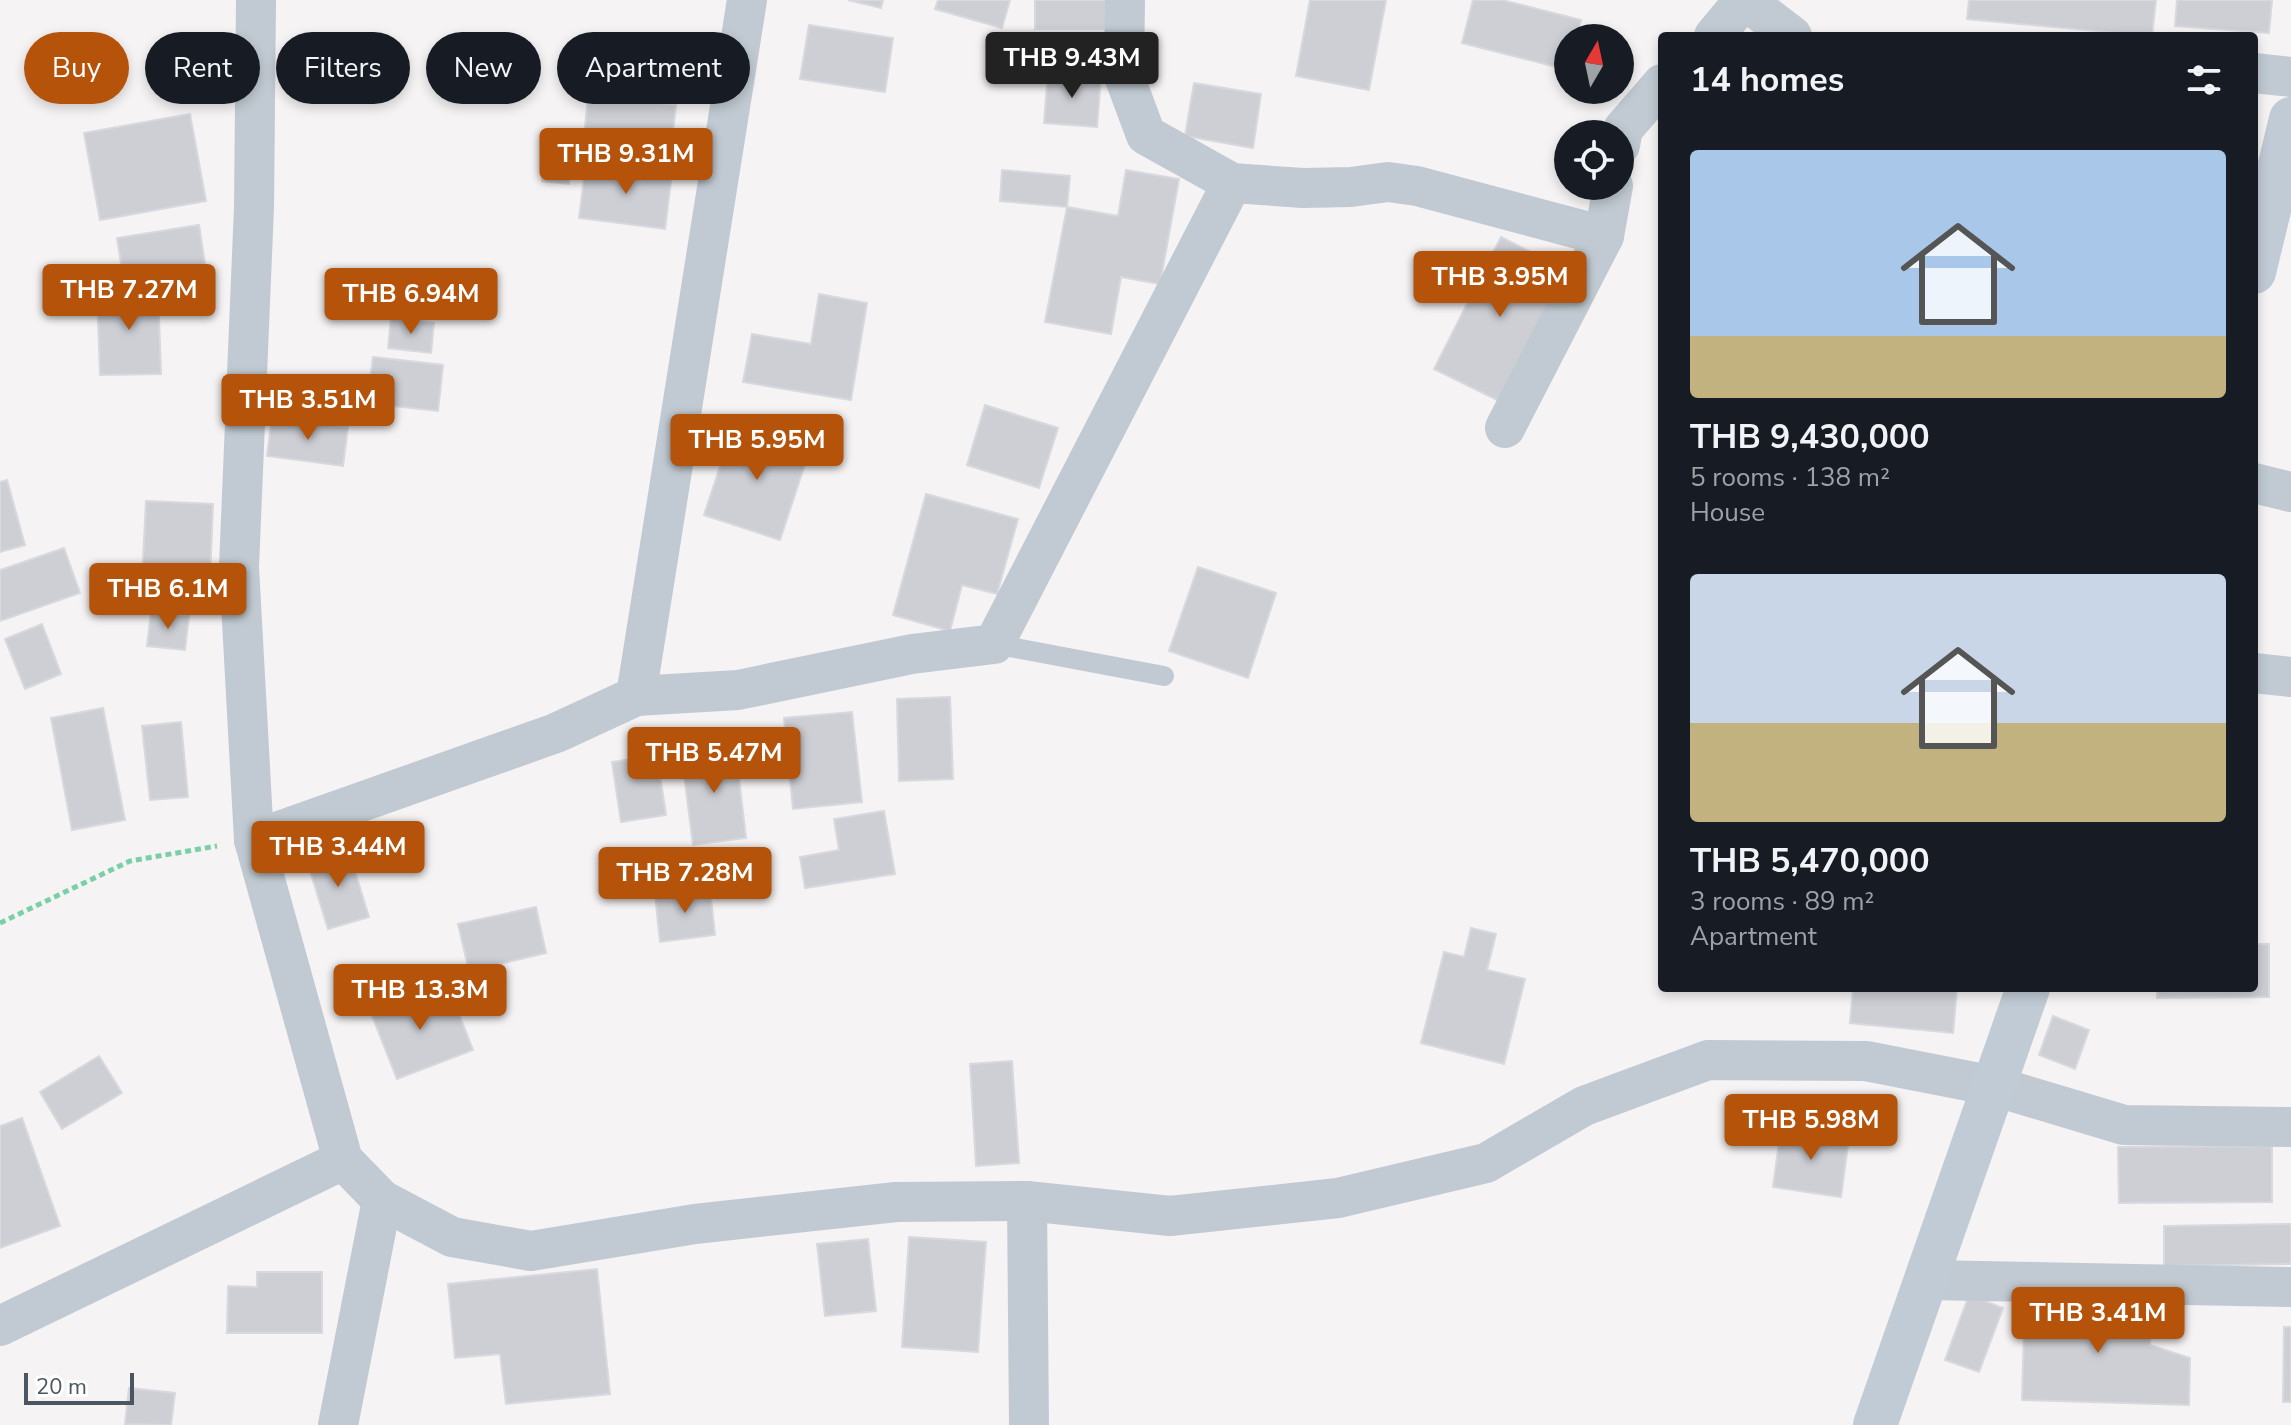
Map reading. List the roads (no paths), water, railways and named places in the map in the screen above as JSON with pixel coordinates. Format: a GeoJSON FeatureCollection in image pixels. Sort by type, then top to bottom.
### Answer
{"type":"FeatureCollection","features":[{"type":"Feature","properties":{"kind":"street"},"geometry":{"type":"LineString","coordinates":[[256,0],[254,207],[239,567],[254,840],[343,1160],[382,1200],[452,1237],[531,1251],[695,1224],[896,1202],[1027,1201],[1170,1216],[1338,1198],[1486,1163],[1584,1106],[1708,1060],[1866,1061],[1994,1086],[2124,1125],[2291,1127]]}},
{"type":"Feature","properties":{"kind":"street"},"geometry":{"type":"LineString","coordinates":[[636,696],[747,0]]}},
{"type":"Feature","properties":{"kind":"street"},"geometry":{"type":"LineString","coordinates":[[1125,0],[1124,76],[1146,135],[1232,183],[1303,188],[1388,182],[1417,186],[1604,236]]}},
{"type":"Feature","properties":{"kind":"street"},"geometry":{"type":"LineString","coordinates":[[1717,32],[1745,0],[1787,32]]}},
{"type":"Feature","properties":{"kind":"street"},"geometry":{"type":"LineString","coordinates":[[2258,73],[2291,77]]}},
{"type":"Feature","properties":{"kind":"street"},"geometry":{"type":"LineString","coordinates":[[1631,120],[1658,89]]}},
{"type":"Feature","properties":{"kind":"street"},"geometry":{"type":"LineString","coordinates":[[2258,255],[2291,119]]}},
{"type":"Feature","properties":{"kind":"street"},"geometry":{"type":"LineString","coordinates":[[254,840],[556,733],[636,696],[738,690],[912,654],[994,644],[1232,183]]}},
{"type":"Feature","properties":{"kind":"street"},"geometry":{"type":"LineString","coordinates":[[1505,428],[1604,236],[1610,200]]}},
{"type":"Feature","properties":{"kind":"street"},"geometry":{"type":"LineString","coordinates":[[2258,484],[2291,492]]}},
{"type":"Feature","properties":{"kind":"street"},"geometry":{"type":"LineString","coordinates":[[2258,673],[2291,677]]}},
{"type":"Feature","properties":{"kind":"street"},"geometry":{"type":"LineString","coordinates":[[1875,1425],[2027,992]]}},
{"type":"Feature","properties":{"kind":"street"},"geometry":{"type":"LineString","coordinates":[[0,1326],[343,1160]]}},
{"type":"Feature","properties":{"kind":"street"},"geometry":{"type":"LineString","coordinates":[[338,1425],[382,1200]]}},
{"type":"Feature","properties":{"kind":"street"},"geometry":{"type":"LineString","coordinates":[[1027,1201],[1029,1425]]}},
{"type":"Feature","properties":{"kind":"street"},"geometry":{"type":"LineString","coordinates":[[1927,1280],[2291,1287]]}},
{"type":"Feature","properties":{"kind":"lane"},"geometry":{"type":"LineString","coordinates":[[994,644],[1164,676]]}}]}
